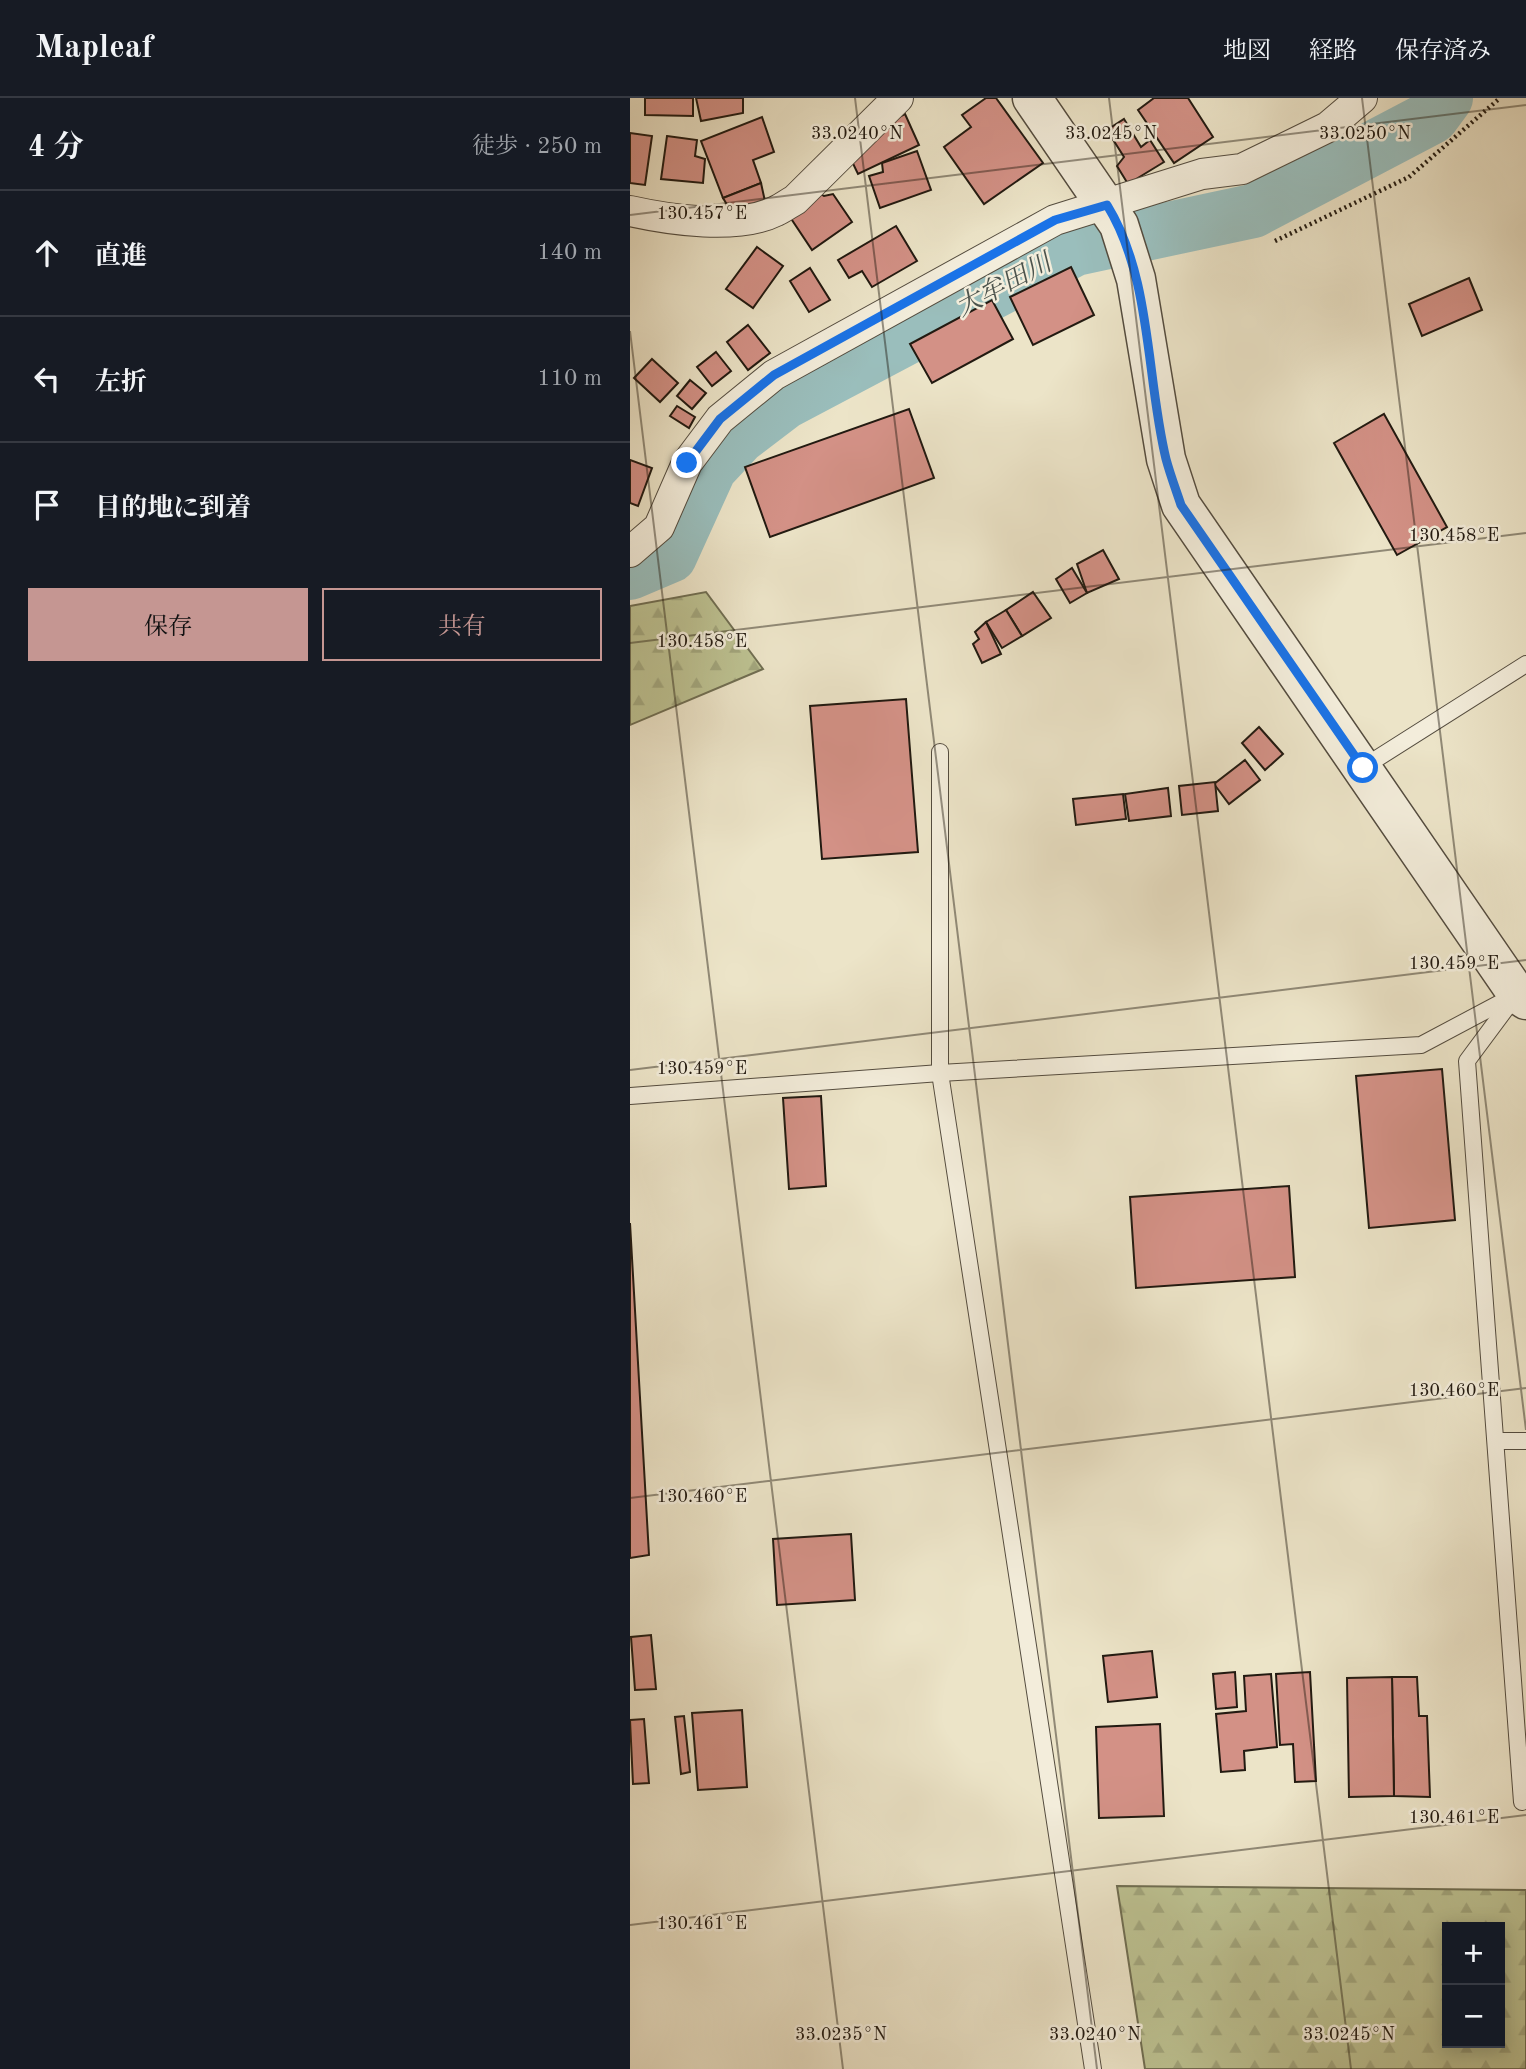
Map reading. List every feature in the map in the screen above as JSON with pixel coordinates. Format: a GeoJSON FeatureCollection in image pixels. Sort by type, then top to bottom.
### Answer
{"type":"FeatureCollection","features":[{"type":"Feature","properties":{"kind":"street"},"geometry":{"type":"LineString","coordinates":[[630,211],[654,216],[738,221],[775,212],[795,200],[898,98]]}},
{"type":"Feature","properties":{"kind":"street"},"geometry":{"type":"LineString","coordinates":[[1032,98],[1119,225],[1136,279],[1166,459],[1181,505],[1521,997]]}},
{"type":"Feature","properties":{"kind":"street"},"geometry":{"type":"LineString","coordinates":[[630,552],[659,527],[687,463],[720,419],[774,375],[1055,220],[1202,174],[1242,169],[1328,127],[1362,98]]}},
{"type":"Feature","properties":{"kind":"lane"},"geometry":{"type":"LineString","coordinates":[[1363,768],[1526,664]]}},
{"type":"Feature","properties":{"kind":"lane"},"geometry":{"type":"LineString","coordinates":[[940,752],[940,1073],[1093,2069]]}},
{"type":"Feature","properties":{"kind":"lane"},"geometry":{"type":"LineString","coordinates":[[630,1096],[940,1073],[1421,1045],[1521,997]]}},
{"type":"Feature","properties":{"kind":"lane"},"geometry":{"type":"LineString","coordinates":[[1521,997],[1467,1061],[1522,1802]]}},
{"type":"Feature","properties":{"kind":"lane"},"geometry":{"type":"LineString","coordinates":[[1496,1441],[1526,1441]]}},
{"type":"Feature","properties":{"kind":"path"},"geometry":{"type":"LineString","coordinates":[[1275,240],[1409,177],[1500,98]]}},
{"type":"Feature","properties":{"kind":"green space"},"geometry":{"type":"Polygon","coordinates":[[[706,592],[763,669],[630,725],[630,606],[706,592]]]}},
{"type":"Feature","properties":{"kind":"green space"},"geometry":{"type":"Polygon","coordinates":[[[1117,1886],[1526,1890],[1526,2069],[1145,2069],[1117,1886]]]}},
{"type":"Feature","properties":{"kind":"building"},"geometry":{"type":"Polygon","coordinates":[[[645,98],[693,98],[693,116],[645,115],[645,98]]]}},
{"type":"Feature","properties":{"kind":"building"},"geometry":{"type":"Polygon","coordinates":[[[696,98],[743,98],[743,113],[701,121],[696,98]]]}},
{"type":"Feature","properties":{"kind":"building"},"geometry":{"type":"Polygon","coordinates":[[[986,98],[996,98],[1043,163],[984,204],[944,147],[971,127],[962,115],[986,98]]]}},
{"type":"Feature","properties":{"kind":"building"},"geometry":{"type":"Polygon","coordinates":[[[1154,98],[1188,98],[1213,137],[1174,163],[1138,110],[1154,98]]]}},
{"type":"Feature","properties":{"kind":"building"},"geometry":{"type":"Polygon","coordinates":[[[905,114],[919,145],[858,174],[847,151],[870,131],[905,114]]]}},
{"type":"Feature","properties":{"kind":"building"},"geometry":{"type":"Polygon","coordinates":[[[762,117],[774,152],[753,160],[761,183],[723,198],[701,141],[762,117]]]}},
{"type":"Feature","properties":{"kind":"building"},"geometry":{"type":"Polygon","coordinates":[[[1124,119],[1141,147],[1150,140],[1164,162],[1128,184],[1117,166],[1124,157],[1107,130],[1124,119]]]}},
{"type":"Feature","properties":{"kind":"building"},"geometry":{"type":"Polygon","coordinates":[[[630,133],[652,136],[645,185],[630,183],[630,133]]]}},
{"type":"Feature","properties":{"kind":"building"},"geometry":{"type":"Polygon","coordinates":[[[667,136],[697,140],[695,156],[705,159],[703,183],[661,179],[667,136]]]}},
{"type":"Feature","properties":{"kind":"building"},"geometry":{"type":"Polygon","coordinates":[[[917,151],[931,190],[880,208],[869,176],[883,172],[882,163],[917,151]]]}},
{"type":"Feature","properties":{"kind":"building"},"geometry":{"type":"Polygon","coordinates":[[[761,183],[766,206],[735,218],[723,198],[761,183]]]}},
{"type":"Feature","properties":{"kind":"building"},"geometry":{"type":"Polygon","coordinates":[[[819,193],[824,196],[833,194],[852,222],[812,250],[788,214],[819,193]]]}},
{"type":"Feature","properties":{"kind":"building"},"geometry":{"type":"Polygon","coordinates":[[[896,226],[917,261],[872,287],[862,271],[849,278],[838,260],[896,226]]]}},
{"type":"Feature","properties":{"kind":"building"},"geometry":{"type":"Polygon","coordinates":[[[757,247],[783,266],[753,308],[726,289],[757,247]]]}},
{"type":"Feature","properties":{"kind":"building"},"geometry":{"type":"Polygon","coordinates":[[[1071,267],[1094,315],[1033,345],[1010,297],[1071,267]]]}},
{"type":"Feature","properties":{"kind":"building"},"geometry":{"type":"Polygon","coordinates":[[[810,268],[830,300],[809,312],[790,281],[810,268]]]}},
{"type":"Feature","properties":{"kind":"building"},"geometry":{"type":"Polygon","coordinates":[[[1469,278],[1482,310],[1422,336],[1409,304],[1469,278]]]}},
{"type":"Feature","properties":{"kind":"building"},"geometry":{"type":"Polygon","coordinates":[[[992,300],[1013,339],[932,383],[910,344],[992,300]]]}},
{"type":"Feature","properties":{"kind":"building"},"geometry":{"type":"Polygon","coordinates":[[[748,325],[770,353],[748,370],[727,342],[748,325]]]}},
{"type":"Feature","properties":{"kind":"building"},"geometry":{"type":"Polygon","coordinates":[[[716,352],[731,371],[712,386],[697,367],[716,352]]]}},
{"type":"Feature","properties":{"kind":"building"},"geometry":{"type":"Polygon","coordinates":[[[652,359],[678,383],[660,402],[634,378],[652,359]]]}},
{"type":"Feature","properties":{"kind":"building"},"geometry":{"type":"Polygon","coordinates":[[[690,380],[706,393],[692,409],[677,396],[690,380]]]}},
{"type":"Feature","properties":{"kind":"building"},"geometry":{"type":"Polygon","coordinates":[[[677,406],[695,417],[689,428],[670,416],[677,406]]]}},
{"type":"Feature","properties":{"kind":"building"},"geometry":{"type":"Polygon","coordinates":[[[909,409],[934,478],[770,537],[745,467],[909,409]]]}},
{"type":"Feature","properties":{"kind":"building"},"geometry":{"type":"Polygon","coordinates":[[[1384,414],[1447,527],[1397,555],[1334,443],[1384,414]]]}},
{"type":"Feature","properties":{"kind":"building"},"geometry":{"type":"Polygon","coordinates":[[[630,460],[652,468],[638,506],[630,503],[630,460]]]}},
{"type":"Feature","properties":{"kind":"building"},"geometry":{"type":"Polygon","coordinates":[[[1103,550],[1119,579],[1087,593],[1077,564],[1103,550]]]}},
{"type":"Feature","properties":{"kind":"building"},"geometry":{"type":"Polygon","coordinates":[[[1072,568],[1087,593],[1070,603],[1056,579],[1072,568]]]}},
{"type":"Feature","properties":{"kind":"building"},"geometry":{"type":"Polygon","coordinates":[[[1033,592],[1051,618],[1022,636],[1006,610],[1033,592]]]}},
{"type":"Feature","properties":{"kind":"building"},"geometry":{"type":"Polygon","coordinates":[[[1006,610],[1022,636],[1002,648],[986,622],[1006,610]]]}},
{"type":"Feature","properties":{"kind":"building"},"geometry":{"type":"Polygon","coordinates":[[[986,622],[1001,654],[982,663],[973,644],[979,639],[975,632],[986,622]]]}},
{"type":"Feature","properties":{"kind":"building"},"geometry":{"type":"Polygon","coordinates":[[[906,699],[918,852],[822,859],[810,706],[906,699]]]}},
{"type":"Feature","properties":{"kind":"building"},"geometry":{"type":"Polygon","coordinates":[[[1259,727],[1283,754],[1265,770],[1242,743],[1259,727]]]}},
{"type":"Feature","properties":{"kind":"building"},"geometry":{"type":"Polygon","coordinates":[[[1245,760],[1260,780],[1229,804],[1214,784],[1245,760]]]}},
{"type":"Feature","properties":{"kind":"building"},"geometry":{"type":"Polygon","coordinates":[[[1215,782],[1218,811],[1182,815],[1179,786],[1215,782]]]}},
{"type":"Feature","properties":{"kind":"building"},"geometry":{"type":"Polygon","coordinates":[[[1168,788],[1171,816],[1129,821],[1125,794],[1168,788]]]}},
{"type":"Feature","properties":{"kind":"building"},"geometry":{"type":"Polygon","coordinates":[[[1123,794],[1126,819],[1076,825],[1073,799],[1123,794]]]}},
{"type":"Feature","properties":{"kind":"building"},"geometry":{"type":"Polygon","coordinates":[[[1442,1069],[1455,1220],[1369,1228],[1356,1076],[1442,1069]]]}},
{"type":"Feature","properties":{"kind":"building"},"geometry":{"type":"Polygon","coordinates":[[[821,1096],[826,1186],[789,1189],[783,1098],[821,1096]]]}},
{"type":"Feature","properties":{"kind":"building"},"geometry":{"type":"Polygon","coordinates":[[[1289,1186],[1295,1277],[1136,1288],[1130,1197],[1289,1186]]]}},
{"type":"Feature","properties":{"kind":"building"},"geometry":{"type":"Polygon","coordinates":[[[630,1223],[649,1555],[630,1558],[630,1223]]]}},
{"type":"Feature","properties":{"kind":"building"},"geometry":{"type":"Polygon","coordinates":[[[851,1534],[855,1600],[777,1605],[773,1539],[851,1534]]]}},
{"type":"Feature","properties":{"kind":"building"},"geometry":{"type":"Polygon","coordinates":[[[651,1635],[656,1689],[635,1690],[631,1637],[651,1635]]]}},
{"type":"Feature","properties":{"kind":"building"},"geometry":{"type":"Polygon","coordinates":[[[1152,1651],[1157,1697],[1108,1702],[1103,1656],[1152,1651]]]}},
{"type":"Feature","properties":{"kind":"building"},"geometry":{"type":"Polygon","coordinates":[[[1235,1672],[1237,1707],[1216,1709],[1213,1674],[1235,1672]]]}},
{"type":"Feature","properties":{"kind":"building"},"geometry":{"type":"Polygon","coordinates":[[[1310,1672],[1316,1781],[1295,1782],[1293,1744],[1280,1745],[1276,1674],[1310,1672]]]}},
{"type":"Feature","properties":{"kind":"building"},"geometry":{"type":"Polygon","coordinates":[[[1271,1674],[1277,1747],[1244,1751],[1245,1770],[1221,1772],[1216,1714],[1246,1711],[1244,1676],[1271,1674]]]}},
{"type":"Feature","properties":{"kind":"building"},"geometry":{"type":"Polygon","coordinates":[[[1392,1677],[1417,1677],[1419,1716],[1427,1716],[1430,1797],[1394,1796],[1392,1677]]]}},
{"type":"Feature","properties":{"kind":"building"},"geometry":{"type":"Polygon","coordinates":[[[1392,1677],[1394,1796],[1349,1797],[1347,1678],[1392,1677]]]}},
{"type":"Feature","properties":{"kind":"building"},"geometry":{"type":"Polygon","coordinates":[[[742,1710],[747,1787],[698,1790],[692,1713],[742,1710]]]}},
{"type":"Feature","properties":{"kind":"building"},"geometry":{"type":"Polygon","coordinates":[[[684,1716],[690,1772],[681,1774],[675,1717],[684,1716]]]}},
{"type":"Feature","properties":{"kind":"building"},"geometry":{"type":"Polygon","coordinates":[[[644,1719],[649,1783],[633,1784],[630,1720],[644,1719]]]}},
{"type":"Feature","properties":{"kind":"building"},"geometry":{"type":"Polygon","coordinates":[[[1160,1724],[1164,1816],[1099,1818],[1096,1727],[1160,1724]]]}},
{"type":"Feature","properties":{"kind":"waterway","name":"大牟田川"},"geometry":{"type":"LineString","coordinates":[[630,573],[670,556],[710,468],[739,437],[785,402],[1075,249],[1253,211],[1432,117],[1446,98]]}},
{"type":"Feature","properties":{"kind":"route"},"geometry":{"type":"LineString","coordinates":[[687,463],[720,419],[774,375],[1055,220],[1107,205],[1119,225],[1136,279],[1166,459],[1181,505],[1363,768]]}}]}
